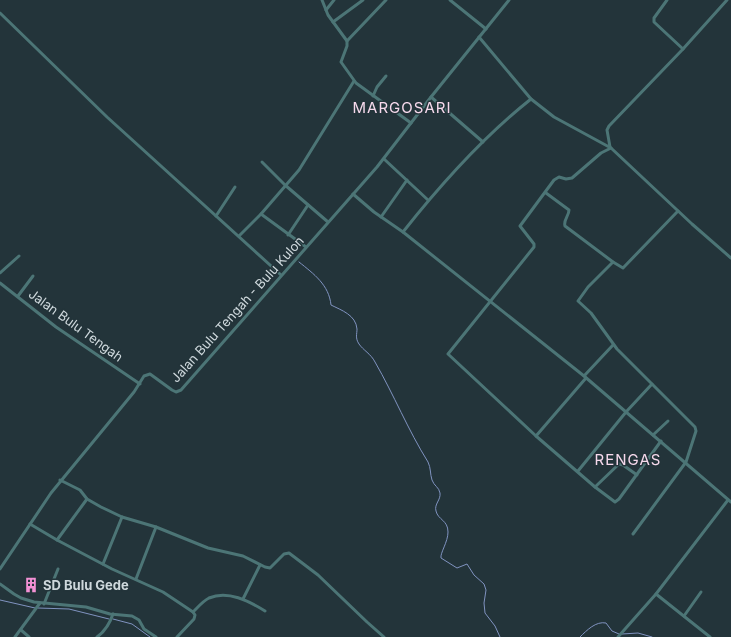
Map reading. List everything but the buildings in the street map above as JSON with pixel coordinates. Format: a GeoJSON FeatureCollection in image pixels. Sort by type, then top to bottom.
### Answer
{"type":"FeatureCollection","features":[{"type":"Feature","properties":{"kind":"street"},"geometry":{"type":"LineString","coordinates":[[322,0],[333,22],[346,41],[347,46],[341,62],[354,81],[411,124]]}},
{"type":"Feature","properties":{"kind":"street"},"geometry":{"type":"LineString","coordinates":[[326,10],[334,0]]}},
{"type":"Feature","properties":{"kind":"street"},"geometry":{"type":"LineString","coordinates":[[333,22],[363,0]]}},
{"type":"Feature","properties":{"kind":"street"},"geometry":{"type":"LineString","coordinates":[[346,41],[386,0]]}},
{"type":"Feature","properties":{"kind":"street"},"geometry":{"type":"LineString","coordinates":[[450,0],[486,29]]}},
{"type":"Feature","properties":{"kind":"street","name":"Jalan Bulu Tengah - Bulu Kulon"},"geometry":{"type":"LineString","coordinates":[[0,569],[60,480],[140,384],[144,376],[150,374],[172,390],[176,392],[181,390],[280,275],[384,159],[431,97],[509,0]]}},
{"type":"Feature","properties":{"kind":"street"},"geometry":{"type":"LineString","coordinates":[[667,0],[654,18],[654,22],[683,49]]}},
{"type":"Feature","properties":{"kind":"street"},"geometry":{"type":"LineString","coordinates":[[610,147],[607,130],[609,126],[683,49],[727,0]]}},
{"type":"Feature","properties":{"kind":"street"},"geometry":{"type":"LineString","coordinates":[[0,14],[107,117],[280,275]]}},
{"type":"Feature","properties":{"kind":"street"},"geometry":{"type":"LineString","coordinates":[[479,37],[531,99],[554,117],[610,147],[731,258]]}},
{"type":"Feature","properties":{"kind":"street"},"geometry":{"type":"LineString","coordinates":[[373,96],[376,87],[386,76]]}},
{"type":"Feature","properties":{"kind":"street"},"geometry":{"type":"LineString","coordinates":[[239,236],[261,214],[299,170],[354,81]]}},
{"type":"Feature","properties":{"kind":"street"},"geometry":{"type":"LineString","coordinates":[[431,97],[483,142]]}},
{"type":"Feature","properties":{"kind":"street"},"geometry":{"type":"LineString","coordinates":[[403,232],[428,200],[483,142],[508,117],[531,99]]}},
{"type":"Feature","properties":{"kind":"street"},"geometry":{"type":"LineString","coordinates":[[610,147],[601,152],[572,178],[556,178],[520,226],[534,246],[448,354],[536,436],[612,501],[617,501],[661,441]]}},
{"type":"Feature","properties":{"kind":"street"},"geometry":{"type":"LineString","coordinates":[[384,159],[428,200]]}},
{"type":"Feature","properties":{"kind":"street"},"geometry":{"type":"LineString","coordinates":[[262,162],[285,185],[328,222]]}},
{"type":"Feature","properties":{"kind":"street"},"geometry":{"type":"LineString","coordinates":[[381,217],[407,180]]}},
{"type":"Feature","properties":{"kind":"street"},"geometry":{"type":"LineString","coordinates":[[216,216],[235,187]]}},
{"type":"Feature","properties":{"kind":"street"},"geometry":{"type":"LineString","coordinates":[[546,193],[569,210],[569,214],[564,222],[565,226],[622,268],[678,211]]}},
{"type":"Feature","properties":{"kind":"street"},"geometry":{"type":"LineString","coordinates":[[353,194],[585,377],[730,501],[656,594],[619,636]]}},
{"type":"Feature","properties":{"kind":"street"},"geometry":{"type":"LineString","coordinates":[[288,235],[308,204]]}},
{"type":"Feature","properties":{"kind":"street"},"geometry":{"type":"LineString","coordinates":[[261,214],[306,247]]}},
{"type":"Feature","properties":{"kind":"street"},"geometry":{"type":"LineString","coordinates":[[0,273],[19,256]]}},
{"type":"Feature","properties":{"kind":"street"},"geometry":{"type":"LineString","coordinates":[[613,262],[597,277],[578,300],[591,313],[614,345],[696,429],[686,462],[633,534]]}},
{"type":"Feature","properties":{"kind":"street"},"geometry":{"type":"LineString","coordinates":[[18,296],[33,276]]}},
{"type":"Feature","properties":{"kind":"street","name":"Jalan Bulu Tengah"},"geometry":{"type":"LineString","coordinates":[[0,283],[56,327],[140,384]]}},
{"type":"Feature","properties":{"kind":"street"},"geometry":{"type":"LineString","coordinates":[[536,436],[614,345]]}},
{"type":"Feature","properties":{"kind":"street"},"geometry":{"type":"LineString","coordinates":[[578,471],[626,412],[652,384]]}},
{"type":"Feature","properties":{"kind":"street"},"geometry":{"type":"LineString","coordinates":[[653,435],[668,421]]}},
{"type":"Feature","properties":{"kind":"street"},"geometry":{"type":"LineString","coordinates":[[595,487],[619,464],[623,465],[636,476]]}},
{"type":"Feature","properties":{"kind":"street"},"geometry":{"type":"LineString","coordinates":[[60,480],[80,490],[87,499],[122,517],[156,527],[208,548],[243,556],[265,567],[270,568],[284,554],[289,553],[318,575],[384,637]]}},
{"type":"Feature","properties":{"kind":"street"},"geometry":{"type":"LineString","coordinates":[[57,540],[87,499]]}},
{"type":"Feature","properties":{"kind":"street"},"geometry":{"type":"LineString","coordinates":[[103,564],[122,517]]}},
{"type":"Feature","properties":{"kind":"street"},"geometry":{"type":"LineString","coordinates":[[30,524],[103,564],[163,592],[193,612],[195,615],[194,619],[177,637]]}},
{"type":"Feature","properties":{"kind":"street"},"geometry":{"type":"LineString","coordinates":[[136,579],[156,527]]}},
{"type":"Feature","properties":{"kind":"street"},"geometry":{"type":"LineString","coordinates":[[243,599],[260,565]]}},
{"type":"Feature","properties":{"kind":"street"},"geometry":{"type":"LineString","coordinates":[[15,637],[42,603],[58,569]]}},
{"type":"Feature","properties":{"kind":"street"},"geometry":{"type":"LineString","coordinates":[[0,584],[21,598],[42,603],[86,607],[113,615],[126,615],[136,618],[144,629],[156,637]]}},
{"type":"Feature","properties":{"kind":"street"},"geometry":{"type":"LineString","coordinates":[[684,616],[701,592]]}},
{"type":"Feature","properties":{"kind":"street"},"geometry":{"type":"LineString","coordinates":[[656,594],[710,637]]}},
{"type":"Feature","properties":{"kind":"street"},"geometry":{"type":"LineString","coordinates":[[193,612],[204,600],[215,596],[229,595],[243,599],[265,611]]}},
{"type":"Feature","properties":{"kind":"street"},"geometry":{"type":"LineString","coordinates":[[97,637],[110,622],[113,615]]}},
{"type":"Feature","properties":{"kind":"street"},"geometry":{"type":"LineString","coordinates":[[21,630],[29,637]]}},
{"type":"Feature","properties":{"kind":"street"},"geometry":{"type":"LineString","coordinates":[[702,637],[704,633]]}},
{"type":"Feature","properties":{"kind":"waterway"},"geometry":{"type":"LineString","coordinates":[[299,262],[320,280],[330,298],[331,305],[343,311],[354,320],[357,329],[356,336],[358,342],[373,359],[382,374],[414,438],[430,466],[432,480],[438,488],[440,495],[436,506],[436,511],[448,528],[447,540],[441,558],[457,568],[467,564],[474,575],[484,584],[486,590],[484,603],[485,613],[495,626],[500,637]]}},
{"type":"Feature","properties":{"kind":"waterway"},"geometry":{"type":"LineString","coordinates":[[0,600],[35,608]]}},
{"type":"Feature","properties":{"kind":"waterway"},"geometry":{"type":"LineString","coordinates":[[38,608],[69,609],[109,619]]}},
{"type":"Feature","properties":{"kind":"waterway"},"geometry":{"type":"LineString","coordinates":[[113,619],[132,624],[150,637]]}},
{"type":"Feature","properties":{"kind":"waterway"},"geometry":{"type":"LineString","coordinates":[[580,637],[599,623],[606,623],[612,631],[619,634]]}},
{"type":"Feature","properties":{"kind":"waterway"},"geometry":{"type":"LineString","coordinates":[[622,634],[638,633],[652,637]]}},
{"type":"Feature","properties":{"kind":"place","name":"SD Bulu Gede"},"geometry":{"type":"Point","coordinates":[31,585]}},
{"type":"Feature","properties":{"kind":"district","name":"MARGOSARI"},"geometry":{"type":"Point","coordinates":[402,108]}},
{"type":"Feature","properties":{"kind":"district","name":"RENGAS"},"geometry":{"type":"Point","coordinates":[628,460]}}]}
